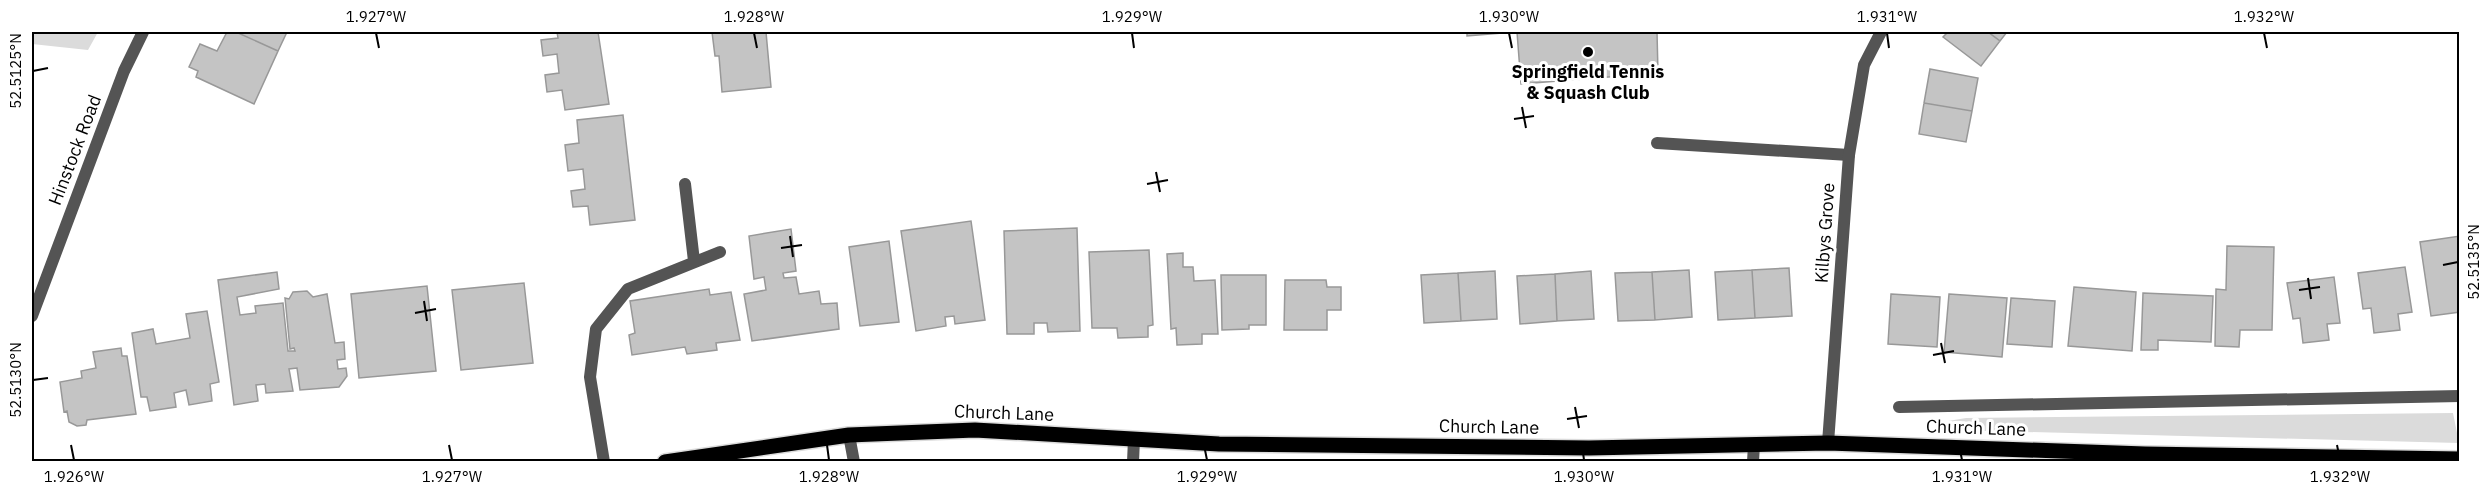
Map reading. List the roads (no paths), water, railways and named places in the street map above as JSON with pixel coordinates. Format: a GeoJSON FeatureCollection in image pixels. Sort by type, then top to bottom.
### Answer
{"type":"FeatureCollection","features":[{"type":"Feature","properties":{"kind":"main road","name":"Church Lane"},"geometry":{"type":"LineString","coordinates":[[665,462],[849,435],[975,430],[1219,444],[1589,448],[1828,442],[2145,454],[2454,460]]}},
{"type":"Feature","properties":{"kind":"street","name":"Hinstock Road"},"geometry":{"type":"LineString","coordinates":[[32,316],[124,71],[143,32]]}},
{"type":"Feature","properties":{"kind":"street","name":"Kilbys Grove"},"geometry":{"type":"LineString","coordinates":[[1828,442],[1849,155],[1864,65],[1881,32]]}},
{"type":"Feature","properties":{"kind":"street"},"geometry":{"type":"LineString","coordinates":[[1657,143],[1849,155]]}},
{"type":"Feature","properties":{"kind":"street"},"geometry":{"type":"LineString","coordinates":[[686,184],[694,261]]}},
{"type":"Feature","properties":{"kind":"street"},"geometry":{"type":"LineString","coordinates":[[604,462],[590,377],[596,329],[628,289],[720,252]]}},
{"type":"Feature","properties":{"kind":"street","name":"Church Lane"},"geometry":{"type":"LineString","coordinates":[[1899,407],[2460,396]]}},
{"type":"Feature","properties":{"kind":"street"},"geometry":{"type":"LineString","coordinates":[[849,435],[854,462]]}},
{"type":"Feature","properties":{"kind":"street"},"geometry":{"type":"LineString","coordinates":[[1133,462],[1134,439]]}},
{"type":"Feature","properties":{"kind":"street"},"geometry":{"type":"LineString","coordinates":[[1754,444],[1754,462]]}},
{"type":"Feature","properties":{"kind":"place","name":"Springfield Tennis & Squash Club"},"geometry":{"type":"Point","coordinates":[1588,52]}}]}
